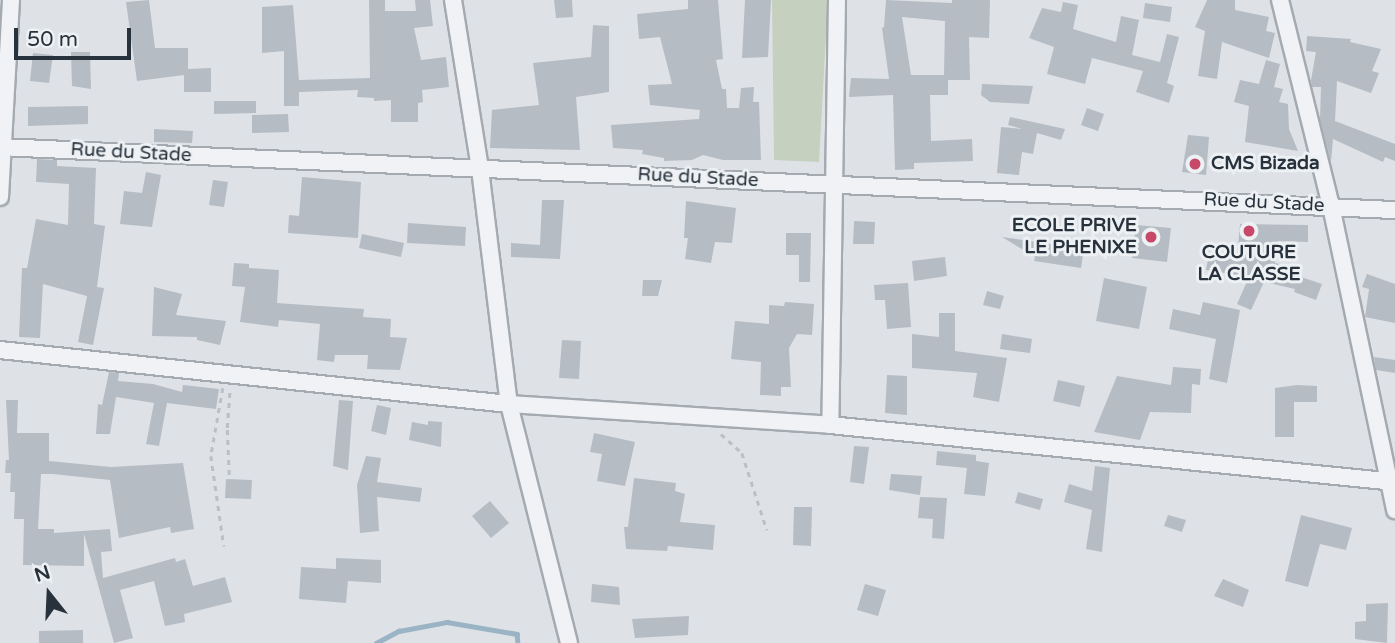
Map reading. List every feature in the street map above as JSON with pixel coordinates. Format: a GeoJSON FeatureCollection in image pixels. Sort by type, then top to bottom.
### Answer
{"type":"FeatureCollection","features":[{"type":"Feature","properties":{"kind":"street"},"geometry":{"type":"LineString","coordinates":[[0,197],[11,0]]}},
{"type":"Feature","properties":{"kind":"street"},"geometry":{"type":"LineString","coordinates":[[453,0],[480,169],[509,404],[569,643]]}},
{"type":"Feature","properties":{"kind":"street"},"geometry":{"type":"LineString","coordinates":[[830,425],[838,0]]}},
{"type":"Feature","properties":{"kind":"street"},"geometry":{"type":"LineString","coordinates":[[1280,0],[1331,206],[1392,482],[1395,510]]}},
{"type":"Feature","properties":{"kind":"street","name":"Rue du Stade"},"geometry":{"type":"LineString","coordinates":[[2,147],[1395,210]]}},
{"type":"Feature","properties":{"kind":"street"},"geometry":{"type":"LineString","coordinates":[[0,350],[509,404],[830,425],[1392,482]]}},
{"type":"Feature","properties":{"kind":"path"},"geometry":{"type":"LineString","coordinates":[[228,374],[226,428],[229,475]]}},
{"type":"Feature","properties":{"kind":"path"},"geometry":{"type":"LineString","coordinates":[[224,545],[211,456],[228,374]]}},
{"type":"Feature","properties":{"kind":"path"},"geometry":{"type":"LineString","coordinates":[[711,417],[713,425],[742,453],[767,530]]}},
{"type":"Feature","properties":{"kind":"green space"},"geometry":{"type":"Polygon","coordinates":[[[772,0],[828,0],[819,162],[774,160],[772,0]]]}},
{"type":"Feature","properties":{"kind":"building"},"geometry":{"type":"Polygon","coordinates":[[[149,0],[155,48],[188,48],[188,69],[211,68],[211,92],[184,92],[184,75],[137,81],[126,2],[149,0]]]}},
{"type":"Feature","properties":{"kind":"building"},"geometry":{"type":"Polygon","coordinates":[[[369,0],[385,0],[385,11],[416,11],[415,0],[430,0],[433,26],[414,28],[421,60],[446,57],[449,87],[422,90],[423,102],[418,103],[418,122],[391,122],[391,100],[374,101],[374,98],[357,97],[358,90],[299,92],[299,106],[284,106],[284,51],[262,53],[262,7],[293,5],[299,80],[370,78],[369,0]]]}},
{"type":"Feature","properties":{"kind":"building"},"geometry":{"type":"Polygon","coordinates":[[[554,0],[572,0],[573,17],[556,18],[554,0]]]}},
{"type":"Feature","properties":{"kind":"building"},"geometry":{"type":"Polygon","coordinates":[[[688,0],[718,0],[723,59],[716,60],[722,89],[726,89],[727,108],[739,108],[741,88],[754,87],[753,102],[759,102],[761,160],[723,160],[703,155],[692,160],[664,161],[664,158],[642,154],[643,150],[613,148],[611,125],[699,119],[700,110],[650,105],[648,85],[672,84],[660,37],[639,39],[637,14],[688,9],[688,0]]]}},
{"type":"Feature","properties":{"kind":"building"},"geometry":{"type":"Polygon","coordinates":[[[745,0],[771,0],[768,57],[742,58],[745,0]]]}},
{"type":"Feature","properties":{"kind":"building"},"geometry":{"type":"Polygon","coordinates":[[[886,0],[952,3],[952,0],[990,0],[989,38],[969,37],[970,80],[948,80],[948,95],[930,95],[931,141],[972,139],[973,161],[914,163],[914,169],[895,170],[893,95],[849,97],[851,78],[889,79],[884,27],[886,0]],[[902,17],[911,75],[944,75],[945,21],[902,17]]]}},
{"type":"Feature","properties":{"kind":"building"},"geometry":{"type":"Polygon","coordinates":[[[1207,0],[1235,0],[1235,10],[1269,17],[1266,31],[1275,33],[1269,58],[1222,42],[1217,79],[1198,76],[1205,31],[1195,27],[1207,0]]]}},
{"type":"Feature","properties":{"kind":"building"},"geometry":{"type":"Polygon","coordinates":[[[1063,2],[1078,5],[1073,29],[1116,42],[1121,16],[1139,20],[1132,55],[1160,62],[1167,34],[1179,37],[1167,83],[1174,86],[1169,103],[1136,92],[1143,71],[1092,58],[1085,84],[1047,74],[1054,47],[1029,38],[1042,8],[1061,12],[1063,2]]]}},
{"type":"Feature","properties":{"kind":"building"},"geometry":{"type":"Polygon","coordinates":[[[1145,3],[1172,7],[1170,22],[1143,18],[1145,3]]]}},
{"type":"Feature","properties":{"kind":"building"},"geometry":{"type":"Polygon","coordinates":[[[593,25],[609,26],[609,92],[576,97],[580,150],[490,148],[492,110],[539,105],[533,63],[591,57],[593,25]]]}},
{"type":"Feature","properties":{"kind":"building"},"geometry":{"type":"Polygon","coordinates":[[[1307,36],[1351,39],[1350,42],[1381,49],[1372,71],[1379,73],[1371,93],[1337,81],[1335,121],[1395,144],[1395,161],[1385,157],[1383,162],[1333,139],[1331,162],[1320,119],[1321,87],[1312,87],[1311,80],[1316,52],[1306,51],[1307,36]]]}},
{"type":"Feature","properties":{"kind":"building"},"geometry":{"type":"Polygon","coordinates":[[[71,52],[90,52],[91,89],[72,86],[71,52]]]}},
{"type":"Feature","properties":{"kind":"building"},"geometry":{"type":"Polygon","coordinates":[[[33,53],[53,55],[49,83],[30,81],[33,53]]]}},
{"type":"Feature","properties":{"kind":"building"},"geometry":{"type":"Polygon","coordinates":[[[1266,60],[1280,64],[1274,87],[1283,89],[1279,102],[1288,104],[1289,129],[1298,151],[1245,142],[1249,106],[1234,102],[1240,80],[1259,84],[1266,60]]]}},
{"type":"Feature","properties":{"kind":"building"},"geometry":{"type":"Polygon","coordinates":[[[982,84],[1033,86],[1029,104],[990,102],[981,95],[982,84]]]}},
{"type":"Feature","properties":{"kind":"building"},"geometry":{"type":"Polygon","coordinates":[[[214,101],[256,101],[256,113],[214,114],[214,101]]]}},
{"type":"Feature","properties":{"kind":"building"},"geometry":{"type":"Polygon","coordinates":[[[88,106],[88,124],[28,126],[28,107],[88,106]]]}},
{"type":"Feature","properties":{"kind":"building"},"geometry":{"type":"Polygon","coordinates":[[[1087,108],[1104,114],[1098,131],[1081,125],[1087,108]]]}},
{"type":"Feature","properties":{"kind":"building"},"geometry":{"type":"Polygon","coordinates":[[[288,114],[289,132],[252,133],[252,115],[288,114]]]}},
{"type":"Feature","properties":{"kind":"building"},"geometry":{"type":"Polygon","coordinates":[[[1010,117],[1065,129],[1061,140],[1037,133],[1033,154],[1022,152],[1019,175],[997,173],[1001,127],[1022,129],[1008,125],[1010,117]]]}},
{"type":"Feature","properties":{"kind":"building"},"geometry":{"type":"Polygon","coordinates":[[[154,129],[193,131],[192,143],[154,142],[154,129]]]}},
{"type":"Feature","properties":{"kind":"building"},"geometry":{"type":"Polygon","coordinates":[[[1188,135],[1209,137],[1206,175],[1182,172],[1188,135]]]}},
{"type":"Feature","properties":{"kind":"building"},"geometry":{"type":"Polygon","coordinates":[[[37,159],[57,160],[57,166],[96,168],[94,224],[105,226],[97,287],[104,288],[93,345],[78,342],[87,296],[43,284],[40,338],[19,337],[22,268],[27,268],[36,219],[68,225],[69,184],[36,182],[37,159]]]}},
{"type":"Feature","properties":{"kind":"building"},"geometry":{"type":"Polygon","coordinates":[[[146,172],[161,175],[152,227],[120,224],[124,191],[142,193],[146,172]]]}},
{"type":"Feature","properties":{"kind":"building"},"geometry":{"type":"Polygon","coordinates":[[[302,177],[361,182],[358,238],[288,233],[289,215],[299,216],[302,177]]]}},
{"type":"Feature","properties":{"kind":"building"},"geometry":{"type":"Polygon","coordinates":[[[213,180],[228,182],[224,207],[209,205],[213,180]]]}},
{"type":"Feature","properties":{"kind":"building"},"geometry":{"type":"Polygon","coordinates":[[[542,200],[564,200],[560,259],[511,257],[511,243],[540,245],[542,200]]]}},
{"type":"Feature","properties":{"kind":"building"},"geometry":{"type":"Polygon","coordinates":[[[686,201],[736,208],[732,243],[715,242],[711,263],[685,259],[688,238],[684,238],[686,201]]]}},
{"type":"Feature","properties":{"kind":"building"},"geometry":{"type":"Polygon","coordinates":[[[854,221],[875,222],[874,244],[853,244],[854,221]]]}},
{"type":"Feature","properties":{"kind":"building"},"geometry":{"type":"Polygon","coordinates":[[[408,223],[466,227],[465,246],[407,243],[408,223]]]}},
{"type":"Feature","properties":{"kind":"building"},"geometry":{"type":"Polygon","coordinates":[[[1240,224],[1308,225],[1308,242],[1278,241],[1275,263],[1296,267],[1295,275],[1322,284],[1316,300],[1294,292],[1295,289],[1264,282],[1251,310],[1237,304],[1249,277],[1206,270],[1209,254],[1237,258],[1240,224]]]}},
{"type":"Feature","properties":{"kind":"building"},"geometry":{"type":"Polygon","coordinates":[[[1136,225],[1171,228],[1167,262],[1132,258],[1136,225]]]}},
{"type":"Feature","properties":{"kind":"building"},"geometry":{"type":"Polygon","coordinates":[[[786,233],[811,233],[810,282],[799,282],[799,255],[786,255],[786,233]]]}},
{"type":"Feature","properties":{"kind":"building"},"geometry":{"type":"Polygon","coordinates":[[[362,234],[404,243],[401,257],[359,248],[362,234]]]}},
{"type":"Feature","properties":{"kind":"building"},"geometry":{"type":"Polygon","coordinates":[[[1002,237],[1084,249],[1081,268],[1034,261],[1035,257],[1002,237]]]}},
{"type":"Feature","properties":{"kind":"building"},"geometry":{"type":"Polygon","coordinates":[[[945,257],[947,276],[914,281],[912,261],[945,257]]]}},
{"type":"Feature","properties":{"kind":"building"},"geometry":{"type":"Polygon","coordinates":[[[234,263],[249,264],[249,268],[279,270],[277,303],[364,309],[363,317],[391,319],[390,337],[407,338],[400,370],[367,369],[368,355],[335,355],[334,362],[317,360],[320,324],[279,320],[278,327],[240,322],[245,287],[232,286],[234,263]]]}},
{"type":"Feature","properties":{"kind":"building"},"geometry":{"type":"Polygon","coordinates":[[[1367,274],[1395,284],[1395,323],[1365,317],[1369,289],[1362,287],[1367,274]]]}},
{"type":"Feature","properties":{"kind":"building"},"geometry":{"type":"Polygon","coordinates":[[[1104,278],[1147,287],[1139,329],[1096,321],[1104,278]]]}},
{"type":"Feature","properties":{"kind":"building"},"geometry":{"type":"Polygon","coordinates":[[[643,280],[662,280],[658,296],[642,296],[643,280]]]}},
{"type":"Feature","properties":{"kind":"building"},"geometry":{"type":"Polygon","coordinates":[[[908,283],[911,327],[887,329],[885,300],[875,300],[874,285],[908,283]]]}},
{"type":"Feature","properties":{"kind":"building"},"geometry":{"type":"Polygon","coordinates":[[[154,287],[182,294],[176,315],[226,321],[220,345],[197,340],[197,337],[152,336],[154,287]]]}},
{"type":"Feature","properties":{"kind":"building"},"geometry":{"type":"Polygon","coordinates":[[[987,291],[1004,296],[1000,309],[983,305],[987,291]]]}},
{"type":"Feature","properties":{"kind":"building"},"geometry":{"type":"Polygon","coordinates":[[[785,302],[814,304],[812,335],[797,334],[789,348],[791,387],[781,387],[781,396],[760,395],[761,362],[731,359],[735,321],[769,324],[769,305],[784,306],[785,302]]]}},
{"type":"Feature","properties":{"kind":"building"},"geometry":{"type":"Polygon","coordinates":[[[1203,302],[1240,310],[1227,383],[1209,379],[1216,339],[1169,329],[1173,309],[1200,315],[1203,302]]]}},
{"type":"Feature","properties":{"kind":"building"},"geometry":{"type":"Polygon","coordinates":[[[939,313],[955,313],[955,351],[1007,358],[999,402],[973,397],[977,373],[912,368],[912,334],[939,337],[939,313]]]}},
{"type":"Feature","properties":{"kind":"building"},"geometry":{"type":"Polygon","coordinates":[[[1002,334],[1032,339],[1030,353],[1000,349],[1002,334]]]}},
{"type":"Feature","properties":{"kind":"building"},"geometry":{"type":"Polygon","coordinates":[[[562,340],[581,341],[579,379],[559,378],[562,340]]]}},
{"type":"Feature","properties":{"kind":"building"},"geometry":{"type":"Polygon","coordinates":[[[1374,357],[1395,360],[1395,373],[1376,370],[1374,357]]]}},
{"type":"Feature","properties":{"kind":"building"},"geometry":{"type":"Polygon","coordinates":[[[1173,367],[1201,369],[1200,385],[1192,384],[1191,413],[1150,412],[1140,440],[1094,432],[1117,376],[1171,385],[1173,367]]]}},
{"type":"Feature","properties":{"kind":"building"},"geometry":{"type":"Polygon","coordinates":[[[109,372],[119,373],[118,381],[153,384],[182,392],[183,385],[219,389],[216,409],[167,403],[159,446],[146,444],[154,403],[116,397],[110,434],[96,434],[98,404],[102,405],[109,372]]]}},
{"type":"Feature","properties":{"kind":"building"},"geometry":{"type":"Polygon","coordinates":[[[887,375],[907,376],[907,415],[885,413],[887,375]]]}},
{"type":"Feature","properties":{"kind":"building"},"geometry":{"type":"Polygon","coordinates":[[[1058,380],[1085,386],[1080,407],[1053,401],[1058,380]]]}},
{"type":"Feature","properties":{"kind":"building"},"geometry":{"type":"Polygon","coordinates":[[[1317,386],[1317,402],[1294,402],[1294,437],[1275,437],[1275,388],[1317,386]]]}},
{"type":"Feature","properties":{"kind":"building"},"geometry":{"type":"Polygon","coordinates":[[[6,400],[18,400],[17,433],[49,433],[49,461],[111,467],[183,463],[194,529],[171,533],[170,527],[119,538],[110,480],[41,474],[38,529],[54,529],[54,533],[110,529],[112,551],[101,552],[103,578],[175,558],[176,562],[185,559],[193,586],[225,577],[232,602],[184,614],[185,622],[165,626],[154,581],[120,590],[133,638],[114,643],[84,534],[84,566],[23,565],[24,519],[14,519],[15,492],[10,492],[11,473],[5,473],[6,460],[9,460],[6,400]]]}},
{"type":"Feature","properties":{"kind":"building"},"geometry":{"type":"Polygon","coordinates":[[[339,400],[353,401],[348,470],[333,466],[339,400]]]}},
{"type":"Feature","properties":{"kind":"building"},"geometry":{"type":"Polygon","coordinates":[[[377,405],[391,408],[386,435],[371,431],[377,405]]]}},
{"type":"Feature","properties":{"kind":"building"},"geometry":{"type":"Polygon","coordinates":[[[428,421],[442,422],[441,447],[409,440],[412,422],[428,425],[428,421]]]}},
{"type":"Feature","properties":{"kind":"building"},"geometry":{"type":"Polygon","coordinates":[[[594,433],[635,442],[625,486],[597,481],[602,454],[590,452],[594,433]]]}},
{"type":"Feature","properties":{"kind":"building"},"geometry":{"type":"Polygon","coordinates":[[[854,446],[869,447],[864,484],[850,482],[854,446]]]}},
{"type":"Feature","properties":{"kind":"building"},"geometry":{"type":"Polygon","coordinates":[[[937,451],[976,455],[976,461],[989,463],[985,496],[964,494],[967,468],[936,465],[937,451]]]}},
{"type":"Feature","properties":{"kind":"building"},"geometry":{"type":"Polygon","coordinates":[[[366,456],[381,458],[377,482],[422,488],[420,502],[377,497],[379,531],[360,533],[357,485],[366,456]]]}},
{"type":"Feature","properties":{"kind":"building"},"geometry":{"type":"Polygon","coordinates":[[[1095,466],[1110,468],[1102,552],[1086,549],[1092,510],[1064,502],[1069,484],[1092,491],[1095,466]]]}},
{"type":"Feature","properties":{"kind":"building"},"geometry":{"type":"Polygon","coordinates":[[[891,474],[922,476],[920,495],[889,490],[891,474]]]}},
{"type":"Feature","properties":{"kind":"building"},"geometry":{"type":"Polygon","coordinates":[[[634,478],[676,483],[675,491],[685,494],[680,522],[715,525],[713,550],[668,546],[667,551],[626,549],[624,527],[628,527],[634,478]]]}},
{"type":"Feature","properties":{"kind":"building"},"geometry":{"type":"Polygon","coordinates":[[[226,479],[252,480],[251,499],[225,498],[226,479]]]}},
{"type":"Feature","properties":{"kind":"building"},"geometry":{"type":"Polygon","coordinates":[[[1018,492],[1043,499],[1040,510],[1015,503],[1018,492]]]}},
{"type":"Feature","properties":{"kind":"building"},"geometry":{"type":"Polygon","coordinates":[[[920,497],[947,498],[944,539],[932,538],[933,519],[918,518],[920,497]]]}},
{"type":"Feature","properties":{"kind":"building"},"geometry":{"type":"Polygon","coordinates":[[[490,501],[509,523],[491,538],[472,516],[490,501]]]}},
{"type":"Feature","properties":{"kind":"building"},"geometry":{"type":"Polygon","coordinates":[[[794,507],[812,507],[811,546],[793,545],[794,507]]]}},
{"type":"Feature","properties":{"kind":"building"},"geometry":{"type":"Polygon","coordinates":[[[1168,515],[1186,520],[1182,532],[1164,526],[1168,515]]]}},
{"type":"Feature","properties":{"kind":"building"},"geometry":{"type":"Polygon","coordinates":[[[1301,515],[1352,528],[1346,550],[1320,544],[1308,587],[1285,581],[1301,515]]]}},
{"type":"Feature","properties":{"kind":"building"},"geometry":{"type":"Polygon","coordinates":[[[336,558],[381,560],[381,583],[348,581],[346,603],[299,599],[301,567],[336,569],[336,558]]]}},
{"type":"Feature","properties":{"kind":"building"},"geometry":{"type":"Polygon","coordinates":[[[1223,579],[1249,590],[1243,607],[1214,596],[1223,579]]]}},
{"type":"Feature","properties":{"kind":"building"},"geometry":{"type":"Polygon","coordinates":[[[592,584],[619,587],[620,605],[591,602],[592,584]]]}},
{"type":"Feature","properties":{"kind":"building"},"geometry":{"type":"Polygon","coordinates":[[[865,584],[886,590],[878,616],[857,610],[865,584]]]}},
{"type":"Feature","properties":{"kind":"building"},"geometry":{"type":"Polygon","coordinates":[[[1388,603],[1387,643],[1355,639],[1355,622],[1366,621],[1366,604],[1388,603]]]}},
{"type":"Feature","properties":{"kind":"building"},"geometry":{"type":"Polygon","coordinates":[[[689,616],[688,635],[635,638],[632,619],[689,616]]]}},
{"type":"Feature","properties":{"kind":"building"},"geometry":{"type":"Polygon","coordinates":[[[83,630],[83,643],[39,643],[39,631],[83,630]]]}},
{"type":"Feature","properties":{"kind":"waterway"},"geometry":{"type":"LineString","coordinates":[[376,643],[399,631],[447,622],[517,634],[518,643]]}},
{"type":"Feature","properties":{"kind":"place","name":"CMS Bizada"},"geometry":{"type":"Point","coordinates":[1195,164]}},
{"type":"Feature","properties":{"kind":"place","name":"COUTURE LA CLASSE"},"geometry":{"type":"Point","coordinates":[1249,231]}},
{"type":"Feature","properties":{"kind":"place","name":"ECOLE PRIVE LE PHENIXE"},"geometry":{"type":"Point","coordinates":[1151,237]}}]}
